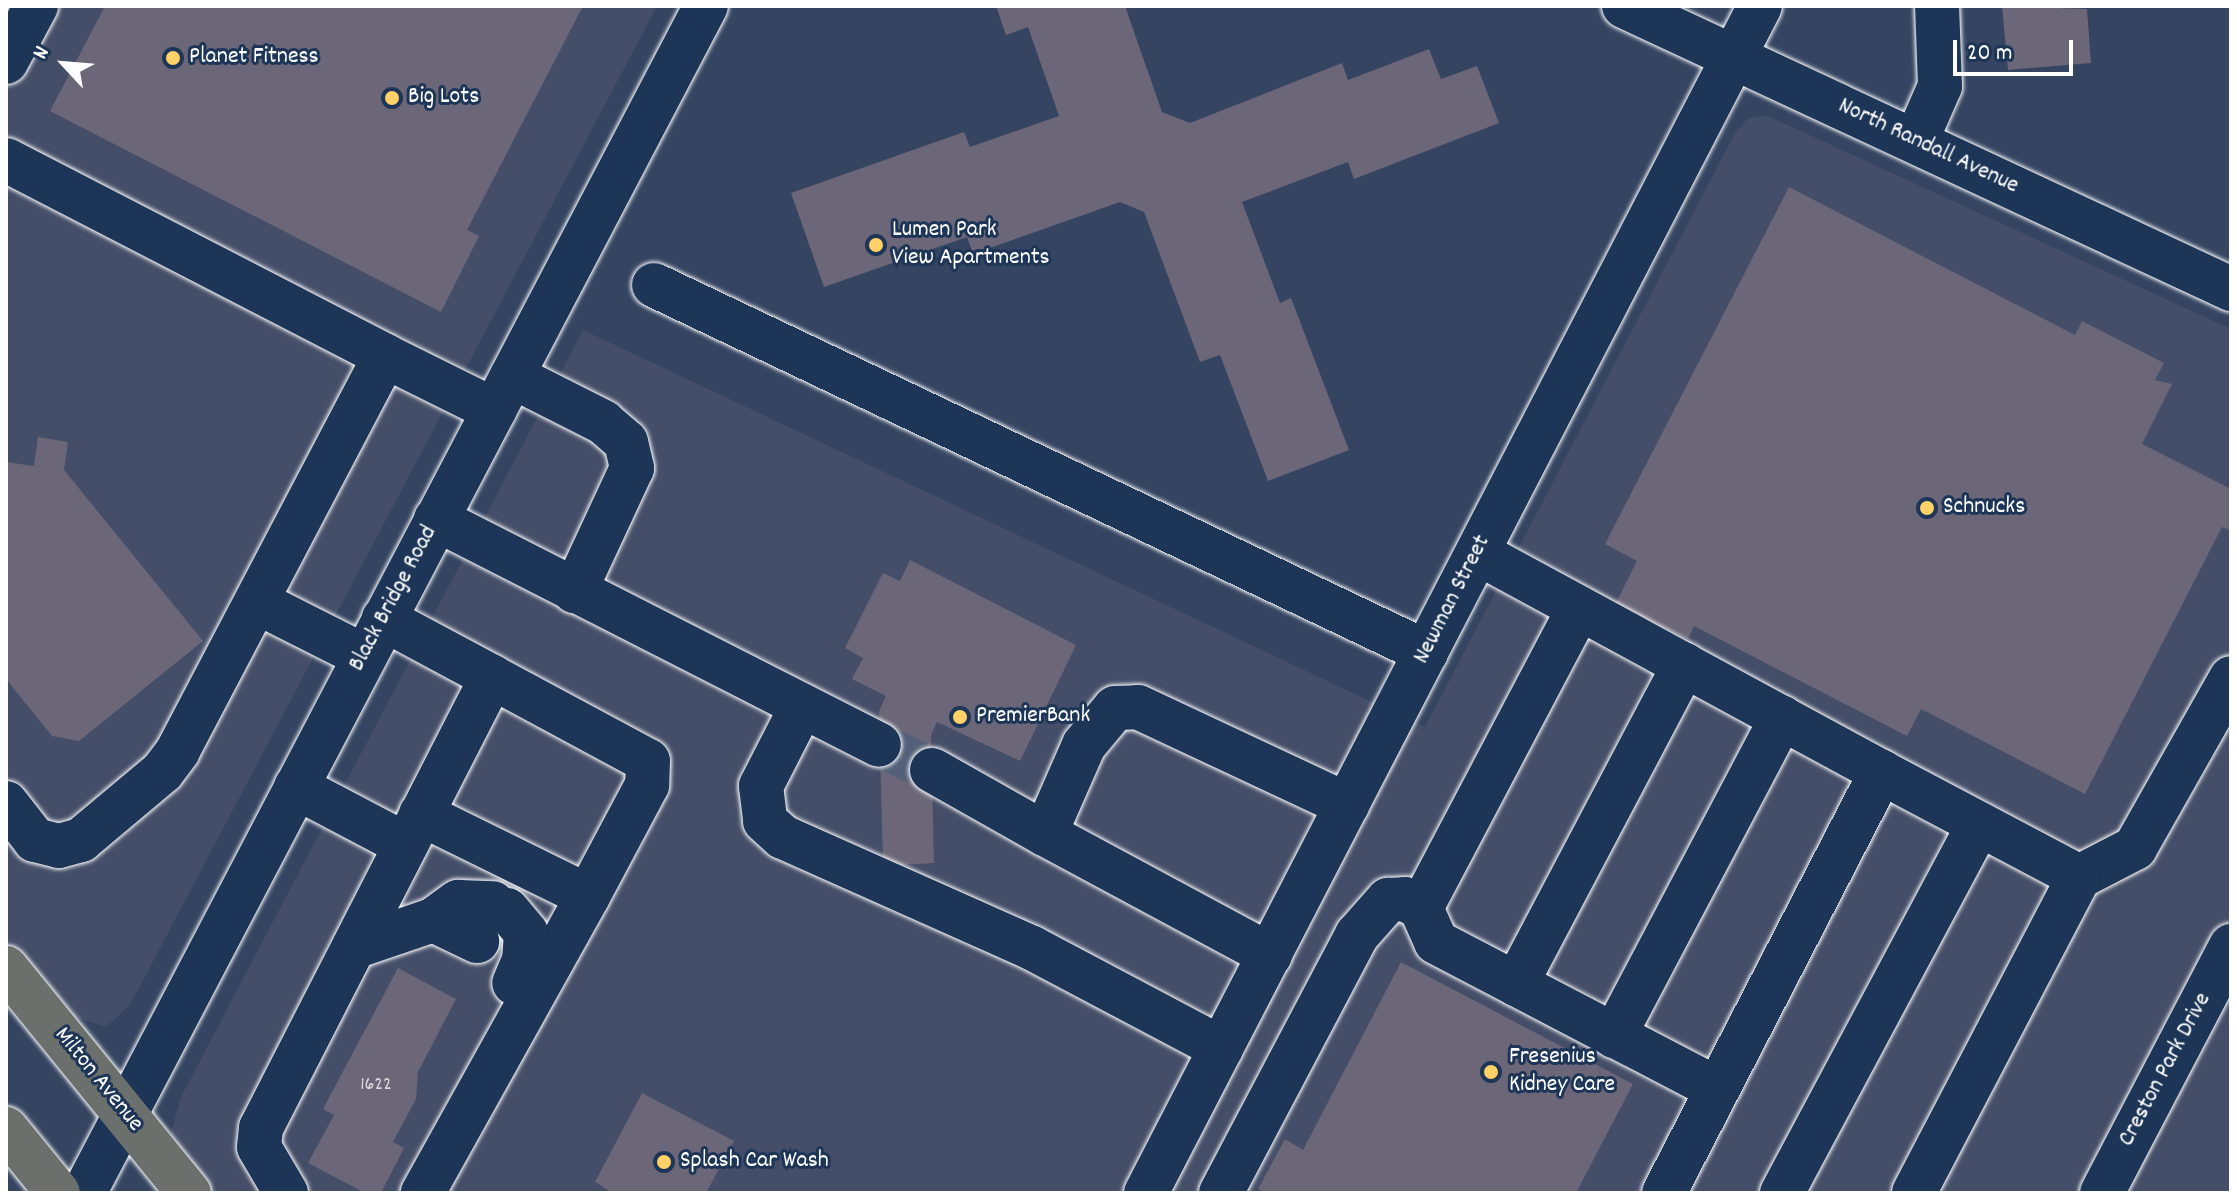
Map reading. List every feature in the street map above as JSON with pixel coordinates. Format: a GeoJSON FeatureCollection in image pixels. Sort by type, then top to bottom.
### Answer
{"type":"FeatureCollection","features":[{"type":"Feature","properties":{"kind":"main road","name":"Milton Avenue"},"geometry":{"type":"LineString","coordinates":[[6,968],[189,1193]]}},
{"type":"Feature","properties":{"kind":"main road"},"geometry":{"type":"LineString","coordinates":[[6,1129],[58,1193]]}},
{"type":"Feature","properties":{"kind":"street"},"geometry":{"type":"LineString","coordinates":[[6,62],[36,6]]}},
{"type":"Feature","properties":{"kind":"street","name":"Black Bridge Road"},"geometry":{"type":"LineString","coordinates":[[84,1193],[706,6]]}},
{"type":"Feature","properties":{"kind":"street","name":"North Randall Avenue"},"geometry":{"type":"LineString","coordinates":[[1624,6],[2231,289]]}},
{"type":"Feature","properties":{"kind":"street","name":"Newman Street"},"geometry":{"type":"LineString","coordinates":[[1146,1193],[1760,6]]}},
{"type":"Feature","properties":{"kind":"street"},"geometry":{"type":"LineString","coordinates":[[1916,141],[1940,86],[1937,6]]}},
{"type":"Feature","properties":{"kind":"street"},"geometry":{"type":"LineString","coordinates":[[6,160],[385,356],[603,422],[626,442],[632,468],[575,591]]}},
{"type":"Feature","properties":{"kind":"street"},"geometry":{"type":"LineString","coordinates":[[654,285],[1426,652]]}},
{"type":"Feature","properties":{"kind":"street"},"geometry":{"type":"LineString","coordinates":[[6,803],[35,840],[59,846],[81,840],[162,772],[178,751],[385,356]]}},
{"type":"Feature","properties":{"kind":"street"},"geometry":{"type":"LineString","coordinates":[[436,519],[879,745]]}},
{"type":"Feature","properties":{"kind":"street"},"geometry":{"type":"LineString","coordinates":[[1478,553],[2079,877]]}},
{"type":"Feature","properties":{"kind":"street"},"geometry":{"type":"LineString","coordinates":[[257,602],[492,677],[648,761],[647,785],[588,896],[521,995],[423,1193]]}},
{"type":"Feature","properties":{"kind":"street"},"geometry":{"type":"LineString","coordinates":[[1421,908],[1579,608]]}},
{"type":"Feature","properties":{"kind":"street"},"geometry":{"type":"LineString","coordinates":[[1516,984],[1684,665]]}},
{"type":"Feature","properties":{"kind":"street"},"geometry":{"type":"LineString","coordinates":[[286,1193],[259,1147],[261,1128],[492,677]]}},
{"type":"Feature","properties":{"kind":"street"},"geometry":{"type":"LineString","coordinates":[[1914,1193],[2079,877],[2135,848],[2231,678]]}},
{"type":"Feature","properties":{"kind":"street"},"geometry":{"type":"LineString","coordinates":[[802,706],[761,786],[765,821],[783,837],[1032,948],[1221,1048]]}},
{"type":"Feature","properties":{"kind":"street"},"geometry":{"type":"LineString","coordinates":[[1045,834],[1084,745],[1115,708],[1138,707],[1347,805]]}},
{"type":"Feature","properties":{"kind":"street"},"geometry":{"type":"LineString","coordinates":[[1614,1036],[1782,718]]}},
{"type":"Feature","properties":{"kind":"street"},"geometry":{"type":"LineString","coordinates":[[932,770],[1270,955]]}},
{"type":"Feature","properties":{"kind":"street"},"geometry":{"type":"LineString","coordinates":[[1664,1193],[1881,772]]}},
{"type":"Feature","properties":{"kind":"street"},"geometry":{"type":"LineString","coordinates":[[296,787],[588,896]]}},
{"type":"Feature","properties":{"kind":"street"},"geometry":{"type":"LineString","coordinates":[[1782,1193],[1979,824]]}},
{"type":"Feature","properties":{"kind":"street"},"geometry":{"type":"LineString","coordinates":[[1221,1193],[1357,935],[1388,900],[1405,899],[1421,908],[1436,942],[1717,1089]]}},
{"type":"Feature","properties":{"kind":"street"},"geometry":{"type":"LineString","coordinates":[[1297,901],[1357,935]]}},
{"type":"Feature","properties":{"kind":"street"},"geometry":{"type":"LineString","coordinates":[[354,947],[433,920],[492,925],[526,933],[521,995]]}},
{"type":"Feature","properties":{"kind":"street","name":"Creston Park Drive"},"geometry":{"type":"LineString","coordinates":[[2102,1193],[2231,946]]}},
{"type":"Feature","properties":{"kind":"shaded area"},"geometry":{"type":"Polygon","coordinates":[[[6,6],[657,6],[130,1005],[106,1027],[70,1016],[6,939],[6,6]]]}},
{"type":"Feature","properties":{"kind":"shaded area"},"geometry":{"type":"Polygon","coordinates":[[[1768,116],[2231,329],[2231,1193],[210,1193],[175,1148],[171,1132],[181,1097],[583,330],[1425,727],[1735,133],[1748,118],[1768,116]]]}},
{"type":"Feature","properties":{"kind":"building","name":"Big Lots"},"geometry":{"type":"Polygon","coordinates":[[[105,6],[583,6],[467,230],[479,236],[441,312],[50,111],[105,6]]]}},
{"type":"Feature","properties":{"kind":"building","name":"Lumen Park View Apartments"},"geometry":{"type":"Polygon","coordinates":[[[996,6],[1125,6],[1162,112],[1190,123],[1342,63],[1348,80],[1429,49],[1441,79],[1477,66],[1499,123],[1354,179],[1348,162],[1242,202],[1280,303],[1291,298],[1349,450],[1268,481],[1220,355],[1200,362],[1144,212],[1120,202],[973,254],[967,237],[824,287],[791,193],[964,132],[970,147],[1059,116],[1028,27],[1006,35],[996,6]]]}},
{"type":"Feature","properties":{"kind":"building"},"geometry":{"type":"Polygon","coordinates":[[[2002,6],[2087,9],[2091,63],[2008,70],[2002,6]]]}},
{"type":"Feature","properties":{"kind":"building","name":"Schnucks"},"geometry":{"type":"Polygon","coordinates":[[[1789,187],[2075,335],[2082,321],[2164,363],[2155,380],[2172,384],[2142,444],[2231,489],[2231,531],[2222,527],[2085,794],[1921,709],[1907,736],[1694,626],[1688,639],[1616,603],[1637,561],[1605,544],[1789,187]]]}},
{"type":"Feature","properties":{"kind":"building"},"geometry":{"type":"Polygon","coordinates":[[[38,437],[68,442],[64,470],[203,641],[79,741],[52,736],[6,679],[6,462],[34,466],[38,437]]]}},
{"type":"Feature","properties":{"kind":"building","name":"PremierBank"},"geometry":{"type":"Polygon","coordinates":[[[910,560],[1076,645],[1020,761],[937,722],[931,735],[934,863],[883,866],[879,711],[886,696],[852,679],[863,658],[845,648],[883,573],[900,581],[910,560]]]}},
{"type":"Feature","properties":{"kind":"building"},"geometry":{"type":"Polygon","coordinates":[[[1401,962],[1633,1084],[1576,1193],[1266,1193],[1258,1189],[1285,1139],[1303,1150],[1401,962]]]}},
{"type":"Feature","properties":{"kind":"building"},"geometry":{"type":"Polygon","coordinates":[[[398,968],[456,999],[418,1072],[416,1099],[393,1142],[404,1148],[381,1193],[365,1193],[308,1163],[334,1115],[323,1109],[398,968]]]}},
{"type":"Feature","properties":{"kind":"building","name":"Splash Car Wash"},"geometry":{"type":"Polygon","coordinates":[[[642,1093],[734,1141],[706,1193],[613,1193],[595,1182],[642,1093]]]}},
{"type":"Feature","properties":{"kind":"tunnel"},"geometry":{"type":"LineString","coordinates":[[879,745],[932,770]]}},
{"type":"Feature","properties":{"kind":"place","name":"Planet Fitness"},"geometry":{"type":"Point","coordinates":[173,58]}},
{"type":"Feature","properties":{"kind":"place","name":"Big Lots"},"geometry":{"type":"Point","coordinates":[392,98]}},
{"type":"Feature","properties":{"kind":"place","name":"Lumen Park View Apartments"},"geometry":{"type":"Point","coordinates":[876,245]}},
{"type":"Feature","properties":{"kind":"place","name":"Schnucks"},"geometry":{"type":"Point","coordinates":[1927,508]}},
{"type":"Feature","properties":{"kind":"place","name":"PremierBank"},"geometry":{"type":"Point","coordinates":[960,717]}},
{"type":"Feature","properties":{"kind":"place","name":"Fresenius Kidney Care"},"geometry":{"type":"Point","coordinates":[1491,1072]}},
{"type":"Feature","properties":{"kind":"place","name":"Splash Car Wash"},"geometry":{"type":"Point","coordinates":[664,1162]}}]}
